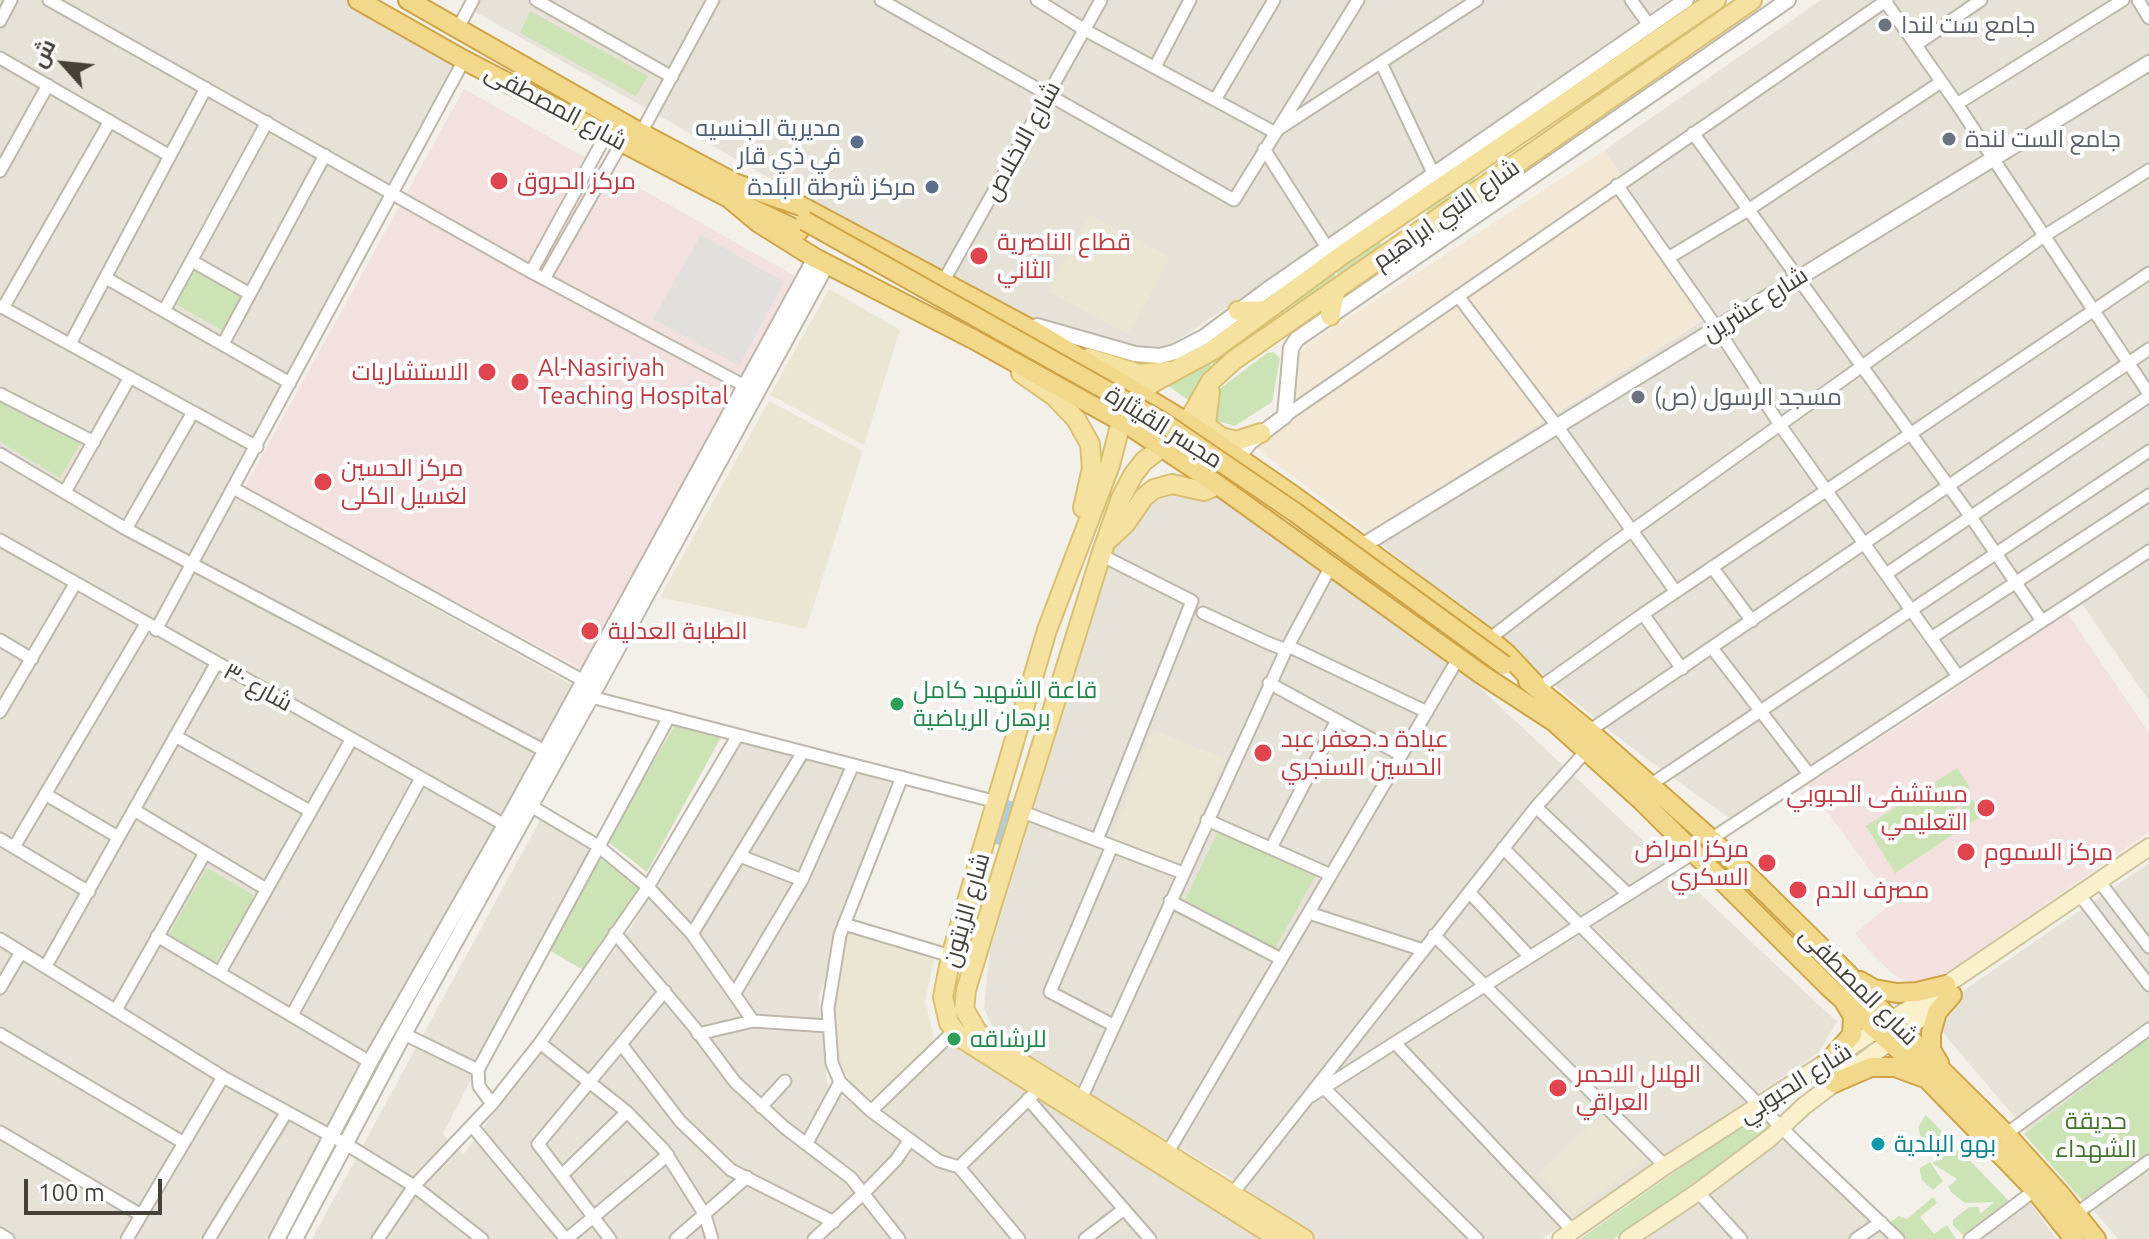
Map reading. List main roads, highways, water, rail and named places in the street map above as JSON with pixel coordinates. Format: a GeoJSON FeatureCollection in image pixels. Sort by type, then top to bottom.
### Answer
{"type":"FeatureCollection","features":[{"type":"Feature","properties":{"kind":"highway","name":"شارع المصطفى"},"geometry":{"type":"LineString","coordinates":[[358,0],[464,60],[615,138],[802,226]]}},
{"type":"Feature","properties":{"kind":"highway","name":"شارع المصطفى"},"geometry":{"type":"LineString","coordinates":[[408,0],[641,133],[733,191]]}},
{"type":"Feature","properties":{"kind":"highway"},"geometry":{"type":"LineString","coordinates":[[733,191],[770,231],[1067,391],[1162,448],[1556,723]]}},
{"type":"Feature","properties":{"kind":"highway"},"geometry":{"type":"LineString","coordinates":[[733,191],[801,206],[1197,423],[1215,442],[1489,639],[1537,687]]}},
{"type":"Feature","properties":{"kind":"highway","name":"مجسر القيثارة"},"geometry":{"type":"LineString","coordinates":[[802,226],[1155,431],[1501,669]]}},
{"type":"Feature","properties":{"kind":"highway"},"geometry":{"type":"LineString","coordinates":[[1067,391],[1079,391],[1086,383],[1090,372],[1084,362]]}},
{"type":"Feature","properties":{"kind":"highway"},"geometry":{"type":"LineString","coordinates":[[1501,669],[1537,687]]}},
{"type":"Feature","properties":{"kind":"highway"},"geometry":{"type":"LineString","coordinates":[[1501,669],[1556,723]]}},
{"type":"Feature","properties":{"kind":"highway","name":"شارع المصطفى"},"geometry":{"type":"LineString","coordinates":[[1537,687],[1711,839],[1846,972],[1891,1031],[1939,1078],[2006,1134],[2077,1213],[2096,1239]]}},
{"type":"Feature","properties":{"kind":"highway","name":"شارع المصطفى"},"geometry":{"type":"LineString","coordinates":[[1556,723],[1695,852],[1829,987],[1891,1031]]}},
{"type":"Feature","properties":{"kind":"highway"},"geometry":{"type":"LineString","coordinates":[[1846,972],[1883,991],[1949,990]]}},
{"type":"Feature","properties":{"kind":"highway"},"geometry":{"type":"LineString","coordinates":[[1826,1064],[1845,1046],[1854,1024],[1849,1009],[1829,987]]}},
{"type":"Feature","properties":{"kind":"highway"},"geometry":{"type":"LineString","coordinates":[[1834,1083],[1857,1072],[1885,1066],[1939,1078],[1931,1050],[1931,1033],[1937,1012],[1949,990]]}},
{"type":"Feature","properties":{"kind":"highway","name":"شارع المصطفى"},"geometry":{"type":"LineString","coordinates":[[1939,1078],[2074,1239]]}},
{"type":"Feature","properties":{"kind":"main road","name":"شارع النبي ابراهيم"},"geometry":{"type":"LineString","coordinates":[[1121,422],[1141,393],[1213,350],[1342,255],[1542,120],[1650,32],[1716,0]]}},
{"type":"Feature","properties":{"kind":"main road","name":"شارع النبي ابراهيم"},"geometry":{"type":"LineString","coordinates":[[1162,448],[1197,423],[1200,399],[1215,377],[1234,360],[1752,0]]}},
{"type":"Feature","properties":{"kind":"main road"},"geometry":{"type":"LineString","coordinates":[[1542,120],[1555,138]]}},
{"type":"Feature","properties":{"kind":"main road"},"geometry":{"type":"LineString","coordinates":[[1330,316],[1336,289]]}},
{"type":"Feature","properties":{"kind":"main road"},"geometry":{"type":"LineString","coordinates":[[1238,311],[1267,310]]}},
{"type":"Feature","properties":{"kind":"main road"},"geometry":{"type":"LineString","coordinates":[[973,339],[1054,396],[1076,419],[1090,444],[1092,468],[1087,496],[1047,630]]}},
{"type":"Feature","properties":{"kind":"main road"},"geometry":{"type":"LineString","coordinates":[[1056,344],[1132,373],[1175,370]]}},
{"type":"Feature","properties":{"kind":"main road","name":"شارع الزيتون"},"geometry":{"type":"LineString","coordinates":[[1121,422],[1110,465],[1047,630],[951,956],[943,997],[945,1013],[954,1031],[1034,1094],[1273,1238]]}},
{"type":"Feature","properties":{"kind":"main road"},"geometry":{"type":"LineString","coordinates":[[1197,423],[1227,440],[1236,441],[1261,433]]}},
{"type":"Feature","properties":{"kind":"main road","name":"شارع الزيتون"},"geometry":{"type":"LineString","coordinates":[[1162,448],[1144,461],[1133,475],[1103,549],[966,990],[964,1009],[978,1033],[1304,1239]]}},
{"type":"Feature","properties":{"kind":"main road"},"geometry":{"type":"LineString","coordinates":[[1103,549],[1144,497],[1154,489],[1172,484],[1204,491],[1218,485]]}},
{"type":"Feature","properties":{"kind":"main road"},"geometry":{"type":"LineString","coordinates":[[985,842],[988,855],[992,858],[1002,857],[1010,850]]}},
{"type":"Feature","properties":{"kind":"main road"},"geometry":{"type":"LineString","coordinates":[[1628,1239],[1770,1138],[1891,1031],[2102,885],[2149,847]]}},
{"type":"Feature","properties":{"kind":"main road"},"geometry":{"type":"LineString","coordinates":[[2102,885],[2149,859]]}},
{"type":"Feature","properties":{"kind":"main road"},"geometry":{"type":"LineString","coordinates":[[971,891],[979,882],[985,882],[993,888],[994,898]]}},
{"type":"Feature","properties":{"kind":"main road","name":"شارع الحبوبي"},"geometry":{"type":"LineString","coordinates":[[1567,1235],[1759,1105],[1826,1064],[1891,1031]]}},
{"type":"Feature","properties":{"kind":"water"},"geometry":{"type":"Polygon","coordinates":[[[1001,798],[1017,803],[1004,847],[989,841],[1001,798]]]}},
{"type":"Feature","properties":{"kind":"place","name":"جامع ست لندا"},"geometry":{"type":"Point","coordinates":[1885,25]}},
{"type":"Feature","properties":{"kind":"place","name":"جامع الست لندة"},"geometry":{"type":"Point","coordinates":[1949,139]}},
{"type":"Feature","properties":{"kind":"place","name":"مديرية الجنسيه في ذي قار"},"geometry":{"type":"Point","coordinates":[857,142]}},
{"type":"Feature","properties":{"kind":"place","name":"مركز الحروق"},"geometry":{"type":"Point","coordinates":[499,181]}},
{"type":"Feature","properties":{"kind":"place","name":"مركز شرطة البلدة"},"geometry":{"type":"Point","coordinates":[932,187]}},
{"type":"Feature","properties":{"kind":"place","name":"قطاع الناصرية الثاني"},"geometry":{"type":"Point","coordinates":[979,256]}},
{"type":"Feature","properties":{"kind":"place","name":"الاستشاريات"},"geometry":{"type":"Point","coordinates":[487,372]}},
{"type":"Feature","properties":{"kind":"place","name":"Al-Nasiriyah Teaching Hospital"},"geometry":{"type":"Point","coordinates":[520,382]}},
{"type":"Feature","properties":{"kind":"place","name":"مسجد الرسول (ص)"},"geometry":{"type":"Point","coordinates":[1638,397]}},
{"type":"Feature","properties":{"kind":"place","name":"مركز الحسين لغسيل الكلى"},"geometry":{"type":"Point","coordinates":[323,482]}},
{"type":"Feature","properties":{"kind":"place","name":"الطبابة العدلية"},"geometry":{"type":"Point","coordinates":[590,631]}},
{"type":"Feature","properties":{"kind":"place","name":"قاعة الشهيد كامل برهان الرياضية"},"geometry":{"type":"Point","coordinates":[897,704]}},
{"type":"Feature","properties":{"kind":"place","name":"عيادة د.جعفر عبد الحسين السنجري"},"geometry":{"type":"Point","coordinates":[1263,753]}},
{"type":"Feature","properties":{"kind":"place","name":"مستشفى الحبوبي التعليمي"},"geometry":{"type":"Point","coordinates":[1986,808]}},
{"type":"Feature","properties":{"kind":"place","name":"مركز السموم"},"geometry":{"type":"Point","coordinates":[1966,852]}},
{"type":"Feature","properties":{"kind":"place","name":"مركز امراض السكري"},"geometry":{"type":"Point","coordinates":[1767,863]}},
{"type":"Feature","properties":{"kind":"place","name":"مصرف الدم"},"geometry":{"type":"Point","coordinates":[1798,890]}},
{"type":"Feature","properties":{"kind":"place","name":"للرشاقه"},"geometry":{"type":"Point","coordinates":[954,1039]}},
{"type":"Feature","properties":{"kind":"place","name":"الهلال الاحمر العراقي"},"geometry":{"type":"Point","coordinates":[1558,1088]}},
{"type":"Feature","properties":{"kind":"place","name":"بهو البلدية"},"geometry":{"type":"Point","coordinates":[1878,1144]}},
{"type":"Feature","properties":{"kind":"park label","name":"حديقة الشهداء"},"geometry":{"type":"Point","coordinates":[2096,1135]}}]}
